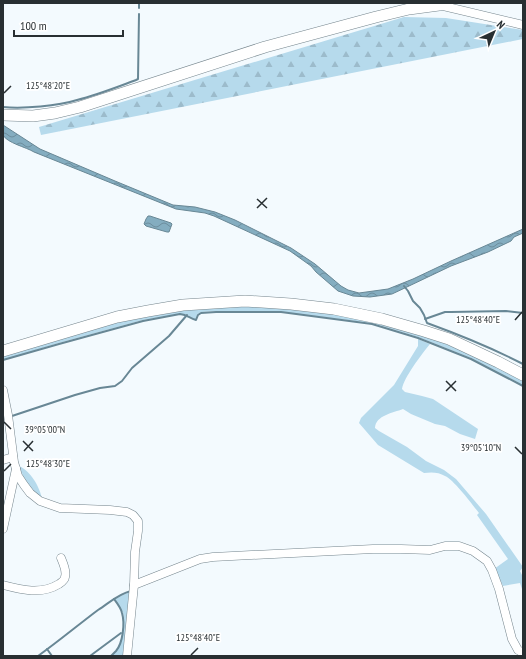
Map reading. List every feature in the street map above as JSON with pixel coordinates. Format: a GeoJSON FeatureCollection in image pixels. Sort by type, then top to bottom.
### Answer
{"type":"FeatureCollection","features":[{"type":"Feature","properties":{"kind":"street"},"geometry":{"type":"LineString","coordinates":[[3,114],[33,116],[80,107],[265,47],[409,9],[441,4],[523,25]]}},
{"type":"Feature","properties":{"kind":"street"},"geometry":{"type":"LineString","coordinates":[[3,351],[117,317],[183,305],[245,301],[334,309],[382,319],[449,340],[523,375]]}},
{"type":"Feature","properties":{"kind":"street"},"geometry":{"type":"LineString","coordinates":[[3,390],[8,415],[13,457],[18,476],[30,493],[40,501],[50,506],[60,508],[127,512],[133,515],[138,521],[134,585],[127,656]]}},
{"type":"Feature","properties":{"kind":"street"},"geometry":{"type":"LineString","coordinates":[[3,460],[13,457]]}},
{"type":"Feature","properties":{"kind":"street"},"geometry":{"type":"LineString","coordinates":[[3,529],[16,468]]}},
{"type":"Feature","properties":{"kind":"street"},"geometry":{"type":"LineString","coordinates":[[134,585],[200,559],[213,557],[373,549],[430,550],[445,546],[459,546],[473,551],[486,561],[492,570],[499,589],[512,639],[518,650],[523,653]]}},
{"type":"Feature","properties":{"kind":"street"},"geometry":{"type":"LineString","coordinates":[[3,585],[40,591],[55,586],[65,578],[62,558]]}},
{"type":"Feature","properties":{"kind":"green space"},"geometry":{"type":"Polygon","coordinates":[[[404,17],[446,18],[523,30],[523,39],[41,135],[39,127],[404,17]]]}},
{"type":"Feature","properties":{"kind":"green space"},"geometry":{"type":"Polygon","coordinates":[[[250,306],[293,308],[353,316],[433,339],[481,358],[523,379],[523,385],[471,358],[418,337],[372,323],[281,312],[217,311],[201,312],[198,314],[196,319],[186,314],[180,314],[143,320],[3,360],[3,354],[119,320],[186,307],[250,306]]]}},
{"type":"Feature","properties":{"kind":"green space"},"geometry":{"type":"Polygon","coordinates":[[[418,339],[430,344],[418,359],[403,384],[402,389],[405,392],[433,399],[478,429],[475,439],[411,414],[403,409],[382,417],[378,420],[375,428],[407,447],[426,461],[444,470],[456,479],[486,514],[523,567],[520,571],[523,577],[523,589],[520,583],[503,586],[494,569],[508,559],[477,515],[479,513],[453,482],[449,478],[440,474],[432,472],[424,473],[378,445],[359,423],[361,418],[394,385],[418,346],[418,339]]]}},
{"type":"Feature","properties":{"kind":"green space"},"geometry":{"type":"Polygon","coordinates":[[[19,466],[23,468],[34,480],[42,499],[28,484],[19,466]]]}},
{"type":"Feature","properties":{"kind":"green space"},"geometry":{"type":"Polygon","coordinates":[[[131,592],[125,656],[112,656],[119,647],[124,630],[123,613],[115,599],[131,592]]]}},
{"type":"Feature","properties":{"kind":"water"},"geometry":{"type":"Polygon","coordinates":[[[3,125],[40,149],[173,205],[195,207],[215,212],[235,220],[291,248],[315,264],[341,286],[359,293],[388,289],[523,229],[523,233],[514,237],[511,241],[488,252],[451,266],[392,294],[370,297],[353,296],[338,291],[311,266],[290,251],[214,216],[205,213],[176,209],[17,145],[5,138],[3,135],[3,125]]]}},
{"type":"Feature","properties":{"kind":"water"},"geometry":{"type":"Polygon","coordinates":[[[148,216],[171,223],[169,232],[146,226],[144,224],[148,216]]]}},
{"type":"Feature","properties":{"kind":"waterway"},"geometry":{"type":"LineString","coordinates":[[139,3],[139,8]]}},
{"type":"Feature","properties":{"kind":"waterway"},"geometry":{"type":"LineString","coordinates":[[3,107],[20,108],[60,104],[84,98],[138,79],[139,14]]}},
{"type":"Feature","properties":{"kind":"waterway"},"geometry":{"type":"LineString","coordinates":[[404,286],[413,301],[420,308],[427,323],[476,342],[523,364]]}},
{"type":"Feature","properties":{"kind":"waterway"},"geometry":{"type":"LineString","coordinates":[[425,319],[445,312],[506,311],[523,313]]}},
{"type":"Feature","properties":{"kind":"waterway"},"geometry":{"type":"LineString","coordinates":[[3,360],[143,321],[180,314],[196,320],[198,315],[201,313],[281,312],[372,324],[418,338],[471,359],[523,386]]}},
{"type":"Feature","properties":{"kind":"waterway"},"geometry":{"type":"LineString","coordinates":[[12,416],[75,395],[100,388],[115,386],[122,381],[132,368],[169,336],[187,315]]}},
{"type":"Feature","properties":{"kind":"waterway"},"geometry":{"type":"LineString","coordinates":[[38,656],[98,610],[122,594],[131,591]]}},
{"type":"Feature","properties":{"kind":"waterway"},"geometry":{"type":"LineString","coordinates":[[111,656],[116,651],[120,643],[123,627],[123,617],[119,606],[114,599]]}},
{"type":"Feature","properties":{"kind":"waterway"},"geometry":{"type":"LineString","coordinates":[[90,656],[121,633]]}},
{"type":"Feature","properties":{"kind":"waterway"},"geometry":{"type":"LineString","coordinates":[[47,649],[52,656]]}}]}
